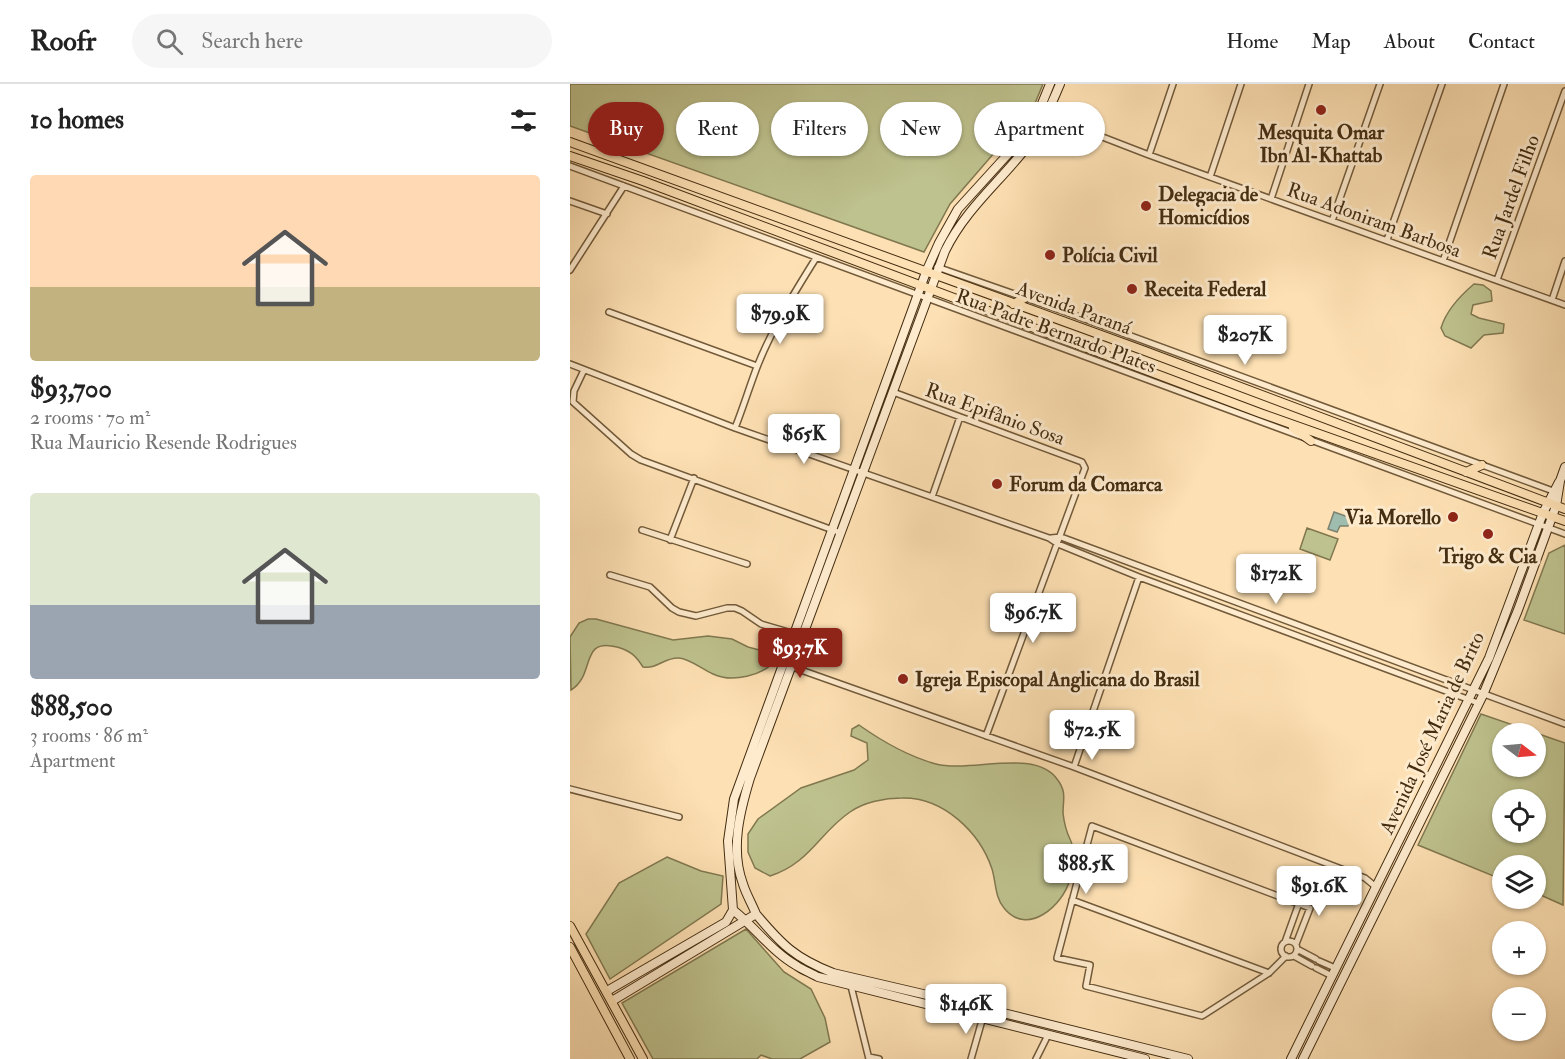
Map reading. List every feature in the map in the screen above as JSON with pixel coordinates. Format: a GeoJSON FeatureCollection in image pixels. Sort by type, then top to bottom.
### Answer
{"type":"FeatureCollection","features":[{"type":"Feature","properties":{"kind":"main road"},"geometry":{"type":"LineString","coordinates":[[1046,102],[1050,84]]}},
{"type":"Feature","properties":{"kind":"main road"},"geometry":{"type":"LineString","coordinates":[[1050,102],[1060,84]]}},
{"type":"Feature","properties":{"kind":"main road","name":"Avenida Paraná"},"geometry":{"type":"LineString","coordinates":[[570,142],[928,268],[1013,304],[1556,506]]}},
{"type":"Feature","properties":{"kind":"main road","name":"Avenida Paraná"},"geometry":{"type":"LineString","coordinates":[[570,156],[643,181],[1242,406],[1565,521]]}},
{"type":"Feature","properties":{"kind":"main road"},"geometry":{"type":"LineString","coordinates":[[788,665],[795,634],[928,268],[958,209],[1006,156]]}},
{"type":"Feature","properties":{"kind":"main road"},"geometry":{"type":"LineString","coordinates":[[607,992],[726,922],[733,910],[732,841],[740,813],[746,776],[864,474],[937,272],[952,237],[962,221],[1019,156]]}},
{"type":"Feature","properties":{"kind":"main road"},"geometry":{"type":"LineString","coordinates":[[620,174],[625,170],[627,163]]}},
{"type":"Feature","properties":{"kind":"main road"},"geometry":{"type":"LineString","coordinates":[[643,181],[641,175],[645,170]]}},
{"type":"Feature","properties":{"kind":"main road"},"geometry":{"type":"LineString","coordinates":[[1013,304],[1025,298]]}},
{"type":"Feature","properties":{"kind":"main road"},"geometry":{"type":"LineString","coordinates":[[1242,406],[1248,390]]}},
{"type":"Feature","properties":{"kind":"main road"},"geometry":{"type":"LineString","coordinates":[[1260,412],[1262,402],[1266,397]]}},
{"type":"Feature","properties":{"kind":"main road"},"geometry":{"type":"LineString","coordinates":[[1280,419],[1311,441]]}},
{"type":"Feature","properties":{"kind":"main road"},"geometry":{"type":"LineString","coordinates":[[1466,472],[1482,465]]}},
{"type":"Feature","properties":{"kind":"main road","name":"Avenida José Maria de Brito"},"geometry":{"type":"LineString","coordinates":[[1303,1059],[1483,695],[1518,610],[1556,506],[1565,467]]}},
{"type":"Feature","properties":{"kind":"main road","name":"Avenida José Maria de Brito"},"geometry":{"type":"LineString","coordinates":[[1556,506],[1553,491],[1560,481]]}},
{"type":"Feature","properties":{"kind":"main road","name":"Avenida José Maria de Brito"},"geometry":{"type":"LineString","coordinates":[[1291,1059],[1489,658],[1543,513],[1556,506]]}},
{"type":"Feature","properties":{"kind":"main road"},"geometry":{"type":"LineString","coordinates":[[826,549],[834,552]]}},
{"type":"Feature","properties":{"kind":"main road"},"geometry":{"type":"LineString","coordinates":[[1509,604],[1513,610],[1518,610]]}},
{"type":"Feature","properties":{"kind":"main road"},"geometry":{"type":"LineString","coordinates":[[732,841],[742,883],[756,914],[782,944],[814,966],[833,973],[1003,1012],[1188,1059]]}},
{"type":"Feature","properties":{"kind":"main road"},"geometry":{"type":"LineString","coordinates":[[733,910],[795,966],[818,977],[1145,1059]]}},
{"type":"Feature","properties":{"kind":"main road"},"geometry":{"type":"LineString","coordinates":[[612,1000],[756,914]]}},
{"type":"Feature","properties":{"kind":"main road"},"geometry":{"type":"LineString","coordinates":[[570,926],[642,1059]]}},
{"type":"Feature","properties":{"kind":"main road"},"geometry":{"type":"LineString","coordinates":[[570,947],[630,1059]]}},
{"type":"Feature","properties":{"kind":"street"},"geometry":{"type":"LineString","coordinates":[[1149,155],[1173,84]]}},
{"type":"Feature","properties":{"kind":"street"},"geometry":{"type":"LineString","coordinates":[[1210,177],[1241,84]]}},
{"type":"Feature","properties":{"kind":"street"},"geometry":{"type":"LineString","coordinates":[[1271,199],[1309,84]]}},
{"type":"Feature","properties":{"kind":"street"},"geometry":{"type":"LineString","coordinates":[[1332,221],[1380,84]]}},
{"type":"Feature","properties":{"kind":"street"},"geometry":{"type":"LineString","coordinates":[[1386,240],[1442,84]]}},
{"type":"Feature","properties":{"kind":"street"},"geometry":{"type":"LineString","coordinates":[[1443,261],[1504,84]]}},
{"type":"Feature","properties":{"kind":"street","name":"Rua Jardel Filho"},"geometry":{"type":"LineString","coordinates":[[1497,280],[1565,91]]}},
{"type":"Feature","properties":{"kind":"street","name":"Rua Adoniram Barbosa"},"geometry":{"type":"LineString","coordinates":[[1105,138],[1565,305]]}},
{"type":"Feature","properties":{"kind":"street","name":"Rua Padre Bernardo Plates"},"geometry":{"type":"LineString","coordinates":[[570,166],[1565,534]]}},
{"type":"Feature","properties":{"kind":"street"},"geometry":{"type":"LineString","coordinates":[[570,270],[624,186]]}},
{"type":"Feature","properties":{"kind":"street"},"geometry":{"type":"LineString","coordinates":[[570,201],[607,214]]}},
{"type":"Feature","properties":{"kind":"street"},"geometry":{"type":"LineString","coordinates":[[735,429],[757,366],[794,292],[816,258]]}},
{"type":"Feature","properties":{"kind":"street"},"geometry":{"type":"LineString","coordinates":[[1552,300],[1565,261]]}},
{"type":"Feature","properties":{"kind":"street"},"geometry":{"type":"LineString","coordinates":[[937,272],[1025,298],[1553,491]]}},
{"type":"Feature","properties":{"kind":"street"},"geometry":{"type":"LineString","coordinates":[[609,312],[757,366]]}},
{"type":"Feature","properties":{"kind":"street"},"geometry":{"type":"LineString","coordinates":[[570,364],[735,429],[1049,538],[1058,544],[1139,577],[1478,703]]}},
{"type":"Feature","properties":{"kind":"street"},"geometry":{"type":"LineString","coordinates":[[584,370],[574,391],[573,402],[631,454],[641,460],[841,533]]}},
{"type":"Feature","properties":{"kind":"street","name":"Rua Epifânio Sosa"},"geometry":{"type":"LineString","coordinates":[[893,392],[1082,462],[1085,465],[1060,537]]}},
{"type":"Feature","properties":{"kind":"street"},"geometry":{"type":"LineString","coordinates":[[932,497],[960,417]]}},
{"type":"Feature","properties":{"kind":"street"},"geometry":{"type":"LineString","coordinates":[[670,540],[693,478]]}},
{"type":"Feature","properties":{"kind":"street"},"geometry":{"type":"LineString","coordinates":[[642,530],[747,564]]}},
{"type":"Feature","properties":{"kind":"street"},"geometry":{"type":"LineString","coordinates":[[1049,538],[1060,537],[1565,724]]}},
{"type":"Feature","properties":{"kind":"street"},"geometry":{"type":"LineString","coordinates":[[986,736],[1060,537]]}},
{"type":"Feature","properties":{"kind":"street"},"geometry":{"type":"LineString","coordinates":[[610,575],[650,587],[679,612],[696,616],[735,608],[761,624],[795,634]]}},
{"type":"Feature","properties":{"kind":"street"},"geometry":{"type":"LineString","coordinates":[[1074,767],[1139,577]]}},
{"type":"Feature","properties":{"kind":"street"},"geometry":{"type":"LineString","coordinates":[[788,665],[1074,767],[1365,878],[1376,887]]}},
{"type":"Feature","properties":{"kind":"street"},"geometry":{"type":"LineString","coordinates":[[570,789],[680,817]]}},
{"type":"Feature","properties":{"kind":"street"},"geometry":{"type":"LineString","coordinates":[[1294,956],[1310,908],[1092,826],[1057,958],[1090,964],[1086,986],[1202,1016],[1269,972],[1286,956],[1294,956],[1313,966],[1334,972]]}},
{"type":"Feature","properties":{"kind":"street"},"geometry":{"type":"LineString","coordinates":[[1072,900],[1269,972]]}},
{"type":"Feature","properties":{"kind":"street"},"geometry":{"type":"LineString","coordinates":[[1286,956],[1281,951],[1282,946],[1299,903]]}},
{"type":"Feature","properties":{"kind":"street"},"geometry":{"type":"LineString","coordinates":[[1285,942],[1292,941],[1297,947],[1334,972]]}},
{"type":"Feature","properties":{"kind":"street"},"geometry":{"type":"LineString","coordinates":[[1313,966],[1316,959]]}},
{"type":"Feature","properties":{"kind":"street"},"geometry":{"type":"LineString","coordinates":[[851,986],[869,1058],[879,1059]]}},
{"type":"Feature","properties":{"kind":"street"},"geometry":{"type":"LineString","coordinates":[[971,1059],[983,1017]]}},
{"type":"Feature","properties":{"kind":"street"},"geometry":{"type":"LineString","coordinates":[[1036,1059],[1048,1035]]}},
{"type":"Feature","properties":{"kind":"green space"},"geometry":{"type":"Polygon","coordinates":[[[570,84],[1043,84],[1036,102],[974,102],[974,156],[992,156],[950,204],[924,252],[654,156],[664,156],[664,102],[588,102],[588,132],[570,126],[570,84]]]}},
{"type":"Feature","properties":{"kind":"green space"},"geometry":{"type":"Polygon","coordinates":[[[1474,284],[1483,285],[1491,291],[1492,301],[1473,305],[1471,314],[1504,324],[1503,333],[1484,335],[1471,348],[1445,336],[1441,328],[1454,304],[1474,284]]]}},
{"type":"Feature","properties":{"kind":"green space"},"geometry":{"type":"Polygon","coordinates":[[[1307,528],[1338,539],[1330,560],[1300,549],[1307,528]]]}},
{"type":"Feature","properties":{"kind":"green space"},"geometry":{"type":"Polygon","coordinates":[[[1565,545],[1565,634],[1524,620],[1549,553],[1565,545]]]}},
{"type":"Feature","properties":{"kind":"green space"},"geometry":{"type":"Polygon","coordinates":[[[588,619],[596,619],[673,640],[708,636],[732,639],[748,647],[774,654],[777,659],[756,674],[729,678],[713,674],[692,662],[679,658],[643,667],[630,652],[605,645],[597,647],[592,652],[583,676],[571,690],[570,637],[579,623],[588,619]]]}},
{"type":"Feature","properties":{"kind":"green space"},"geometry":{"type":"Polygon","coordinates":[[[1481,714],[1507,723],[1492,723],[1492,777],[1546,777],[1546,736],[1565,743],[1563,905],[1546,897],[1546,855],[1492,855],[1492,875],[1418,845],[1481,714]]]}},
{"type":"Feature","properties":{"kind":"green space"},"geometry":{"type":"Polygon","coordinates":[[[859,725],[896,748],[936,764],[966,766],[1018,763],[1047,770],[1057,779],[1063,792],[1063,816],[1072,844],[1073,859],[1066,889],[1052,908],[1033,919],[1023,920],[1013,916],[1001,904],[992,869],[979,843],[969,830],[946,811],[917,799],[889,799],[862,806],[839,820],[805,856],[784,870],[770,876],[755,868],[748,852],[748,834],[758,819],[801,788],[854,770],[868,760],[867,743],[851,736],[852,729],[859,725]]]}},
{"type":"Feature","properties":{"kind":"green space"},"geometry":{"type":"Polygon","coordinates":[[[667,857],[701,871],[723,876],[721,904],[610,979],[586,934],[619,883],[667,857]]]}},
{"type":"Feature","properties":{"kind":"green space"},"geometry":{"type":"Polygon","coordinates":[[[746,929],[784,972],[811,989],[825,1018],[830,1042],[800,1059],[772,1059],[761,1055],[757,1059],[653,1059],[622,1003],[746,929]]]}},
{"type":"Feature","properties":{"kind":"shaded area"},"geometry":{"type":"Polygon","coordinates":[[[1334,512],[1351,518],[1348,526],[1340,526],[1337,532],[1328,529],[1334,512]]]}},
{"type":"Feature","properties":{"kind":"place","name":"Mesquita Omar Ibn Al-Khattab"},"geometry":{"type":"Point","coordinates":[1321,110]}},
{"type":"Feature","properties":{"kind":"place","name":"Delegacia de Homicídios"},"geometry":{"type":"Point","coordinates":[1146,206]}},
{"type":"Feature","properties":{"kind":"place","name":"Polícia Civil"},"geometry":{"type":"Point","coordinates":[1050,255]}},
{"type":"Feature","properties":{"kind":"place","name":"Receita Federal"},"geometry":{"type":"Point","coordinates":[1132,289]}},
{"type":"Feature","properties":{"kind":"place","name":"Forum da Comarca"},"geometry":{"type":"Point","coordinates":[997,484]}},
{"type":"Feature","properties":{"kind":"place","name":"Via Morello"},"geometry":{"type":"Point","coordinates":[1453,517]}},
{"type":"Feature","properties":{"kind":"place","name":"Trigo & Cia"},"geometry":{"type":"Point","coordinates":[1488,534]}},
{"type":"Feature","properties":{"kind":"place","name":"Igreja Episcopal Anglicana do Brasil"},"geometry":{"type":"Point","coordinates":[903,679]}}]}
